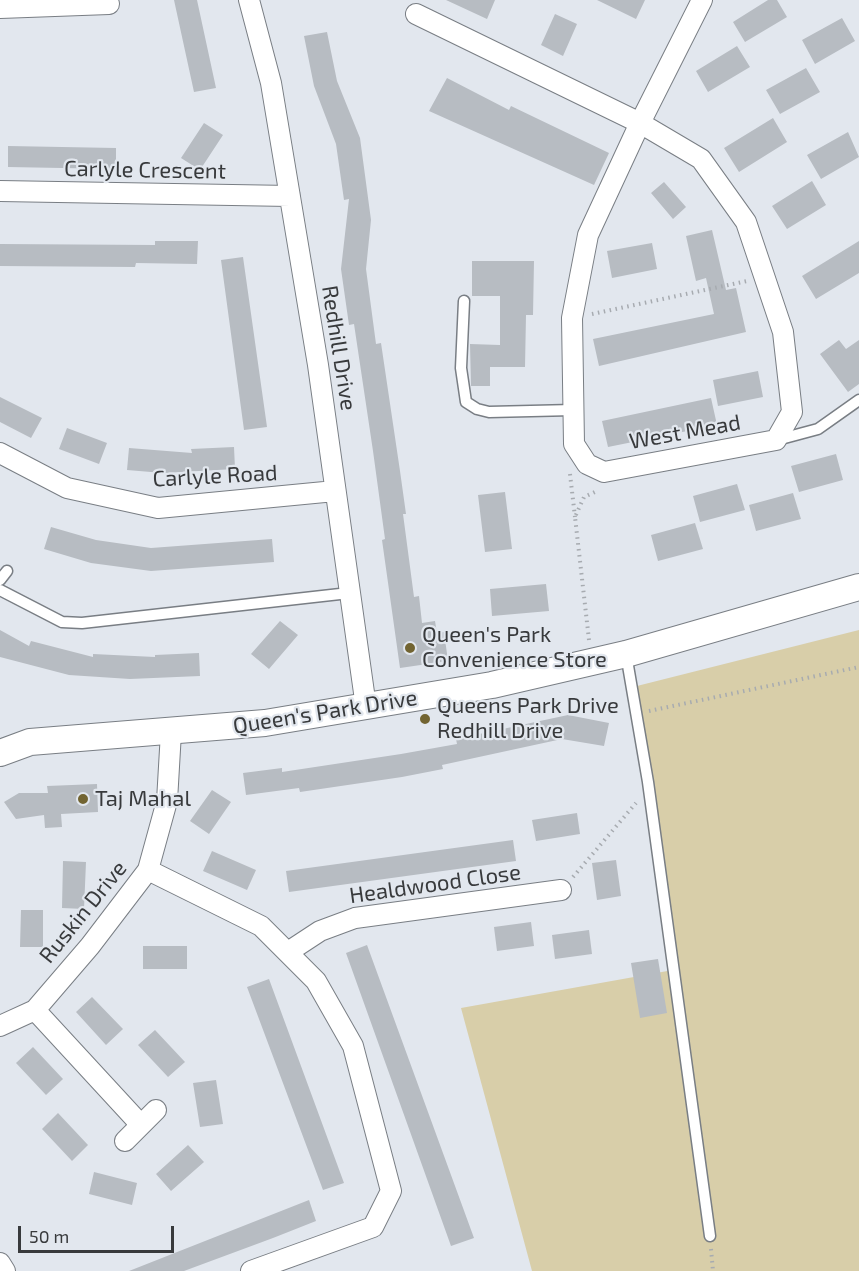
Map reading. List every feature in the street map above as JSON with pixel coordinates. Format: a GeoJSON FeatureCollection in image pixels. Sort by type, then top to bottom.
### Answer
{"type":"FeatureCollection","features":[{"type":"Feature","properties":{"kind":"street","name":"Redhill Drive"},"geometry":{"type":"LineString","coordinates":[[249,0],[271,83],[290,196],[336,491],[366,707]]}},
{"type":"Feature","properties":{"kind":"street"},"geometry":{"type":"LineString","coordinates":[[574,444],[572,318],[588,235],[640,123],[702,0]]}},
{"type":"Feature","properties":{"kind":"street"},"geometry":{"type":"LineString","coordinates":[[0,8],[109,4]]}},
{"type":"Feature","properties":{"kind":"street"},"geometry":{"type":"LineString","coordinates":[[416,14],[640,123],[701,159],[746,222],[783,332],[792,412],[776,440]]}},
{"type":"Feature","properties":{"kind":"street","name":"Carlyle Crescent"},"geometry":{"type":"LineString","coordinates":[[0,191],[290,196]]}},
{"type":"Feature","properties":{"kind":"street","name":"West Mead"},"geometry":{"type":"LineString","coordinates":[[574,444],[587,464],[604,472],[776,440]]}},
{"type":"Feature","properties":{"kind":"street","name":"Carlyle Road"},"geometry":{"type":"LineString","coordinates":[[0,453],[67,488],[158,507],[336,491]]}},
{"type":"Feature","properties":{"kind":"street","name":"Queen's Park Drive"},"geometry":{"type":"LineString","coordinates":[[0,753],[30,742],[265,723],[492,686],[620,655],[859,587]]}},
{"type":"Feature","properties":{"kind":"street","name":"Queen's Park Drive"},"geometry":{"type":"LineString","coordinates":[[0,730],[30,742]]}},
{"type":"Feature","properties":{"kind":"street","name":"Ruskin Drive"},"geometry":{"type":"LineString","coordinates":[[0,1026],[34,1010],[90,946],[148,870],[167,801],[171,732]]}},
{"type":"Feature","properties":{"kind":"street"},"geometry":{"type":"LineString","coordinates":[[148,870],[261,926],[316,981],[353,1046],[391,1191],[373,1227],[251,1271]]}},
{"type":"Feature","properties":{"kind":"street","name":"Healdwood Close"},"geometry":{"type":"LineString","coordinates":[[288,952],[320,931],[355,918],[561,890]]}},
{"type":"Feature","properties":{"kind":"street"},"geometry":{"type":"LineString","coordinates":[[34,1010],[141,1125]]}},
{"type":"Feature","properties":{"kind":"street"},"geometry":{"type":"LineString","coordinates":[[125,1141],[156,1110]]}},
{"type":"Feature","properties":{"kind":"street"},"geometry":{"type":"LineString","coordinates":[[0,1263],[5,1271]]}},
{"type":"Feature","properties":{"kind":"lane"},"geometry":{"type":"LineString","coordinates":[[464,301],[461,369],[466,402],[489,412],[573,410]]}},
{"type":"Feature","properties":{"kind":"lane"},"geometry":{"type":"LineString","coordinates":[[776,440],[818,429],[859,400]]}},
{"type":"Feature","properties":{"kind":"lane"},"geometry":{"type":"LineString","coordinates":[[0,580],[7,571]]}},
{"type":"Feature","properties":{"kind":"lane"},"geometry":{"type":"LineString","coordinates":[[0,590],[62,622],[82,623],[349,593]]}},
{"type":"Feature","properties":{"kind":"lane"},"geometry":{"type":"LineString","coordinates":[[620,655],[636,714],[710,1236]]}},
{"type":"Feature","properties":{"kind":"path"},"geometry":{"type":"LineString","coordinates":[[572,318],[765,277]]}},
{"type":"Feature","properties":{"kind":"path"},"geometry":{"type":"LineString","coordinates":[[574,444],[568,465],[589,642],[620,655]]}},
{"type":"Feature","properties":{"kind":"path"},"geometry":{"type":"LineString","coordinates":[[575,518],[584,497],[601,488],[604,472]]}},
{"type":"Feature","properties":{"kind":"path"},"geometry":{"type":"LineString","coordinates":[[636,714],[859,667]]}},
{"type":"Feature","properties":{"kind":"path"},"geometry":{"type":"LineString","coordinates":[[561,890],[636,804],[635,792]]}},
{"type":"Feature","properties":{"kind":"path"},"geometry":{"type":"LineString","coordinates":[[710,1236],[713,1271]]}},
{"type":"Feature","properties":{"kind":"shaded area"},"geometry":{"type":"Polygon","coordinates":[[[859,630],[859,1271],[532,1271],[461,1008],[673,970],[629,688],[859,630]]]}},
{"type":"Feature","properties":{"kind":"building"},"geometry":{"type":"Polygon","coordinates":[[[174,0],[197,0],[216,88],[194,92],[174,0]]]}},
{"type":"Feature","properties":{"kind":"building"},"geometry":{"type":"Polygon","coordinates":[[[446,0],[495,0],[487,19],[446,0]]]}},
{"type":"Feature","properties":{"kind":"building"},"geometry":{"type":"Polygon","coordinates":[[[597,0],[645,0],[636,19],[597,0]]]}},
{"type":"Feature","properties":{"kind":"building"},"geometry":{"type":"Polygon","coordinates":[[[768,0],[777,0],[787,17],[745,42],[733,22],[768,0]]]}},
{"type":"Feature","properties":{"kind":"building"},"geometry":{"type":"Polygon","coordinates":[[[555,14],[577,24],[563,56],[541,45],[555,14]]]}},
{"type":"Feature","properties":{"kind":"building"},"geometry":{"type":"Polygon","coordinates":[[[842,18],[855,41],[815,64],[802,40],[842,18]]]}},
{"type":"Feature","properties":{"kind":"building"},"geometry":{"type":"Polygon","coordinates":[[[327,32],[337,81],[360,138],[371,220],[366,269],[376,344],[381,343],[400,471],[414,597],[419,596],[422,623],[435,621],[437,633],[444,632],[448,661],[400,668],[382,540],[385,539],[373,451],[354,324],[349,325],[341,269],[349,199],[344,200],[336,144],[314,86],[304,36],[327,32]]]}},
{"type":"Feature","properties":{"kind":"building"},"geometry":{"type":"Polygon","coordinates":[[[737,46],[750,67],[708,92],[696,71],[737,46]]]}},
{"type":"Feature","properties":{"kind":"building"},"geometry":{"type":"Polygon","coordinates":[[[806,68],[820,92],[780,114],[766,90],[806,68]]]}},
{"type":"Feature","properties":{"kind":"building"},"geometry":{"type":"Polygon","coordinates":[[[447,78],[509,110],[511,106],[609,153],[594,185],[429,111],[447,78]]]}},
{"type":"Feature","properties":{"kind":"building"},"geometry":{"type":"Polygon","coordinates":[[[773,118],[787,142],[739,172],[724,148],[773,118]]]}},
{"type":"Feature","properties":{"kind":"building"},"geometry":{"type":"Polygon","coordinates":[[[204,123],[223,135],[200,170],[181,158],[204,123]]]}},
{"type":"Feature","properties":{"kind":"building"},"geometry":{"type":"Polygon","coordinates":[[[848,132],[859,157],[821,179],[807,155],[848,132]]]}},
{"type":"Feature","properties":{"kind":"building"},"geometry":{"type":"Polygon","coordinates":[[[8,146],[116,148],[116,169],[8,167],[8,146]]]}},
{"type":"Feature","properties":{"kind":"building"},"geometry":{"type":"Polygon","coordinates":[[[812,181],[826,205],[787,229],[772,206],[812,181]]]}},
{"type":"Feature","properties":{"kind":"building"},"geometry":{"type":"Polygon","coordinates":[[[664,182],[686,207],[673,219],[651,193],[664,182]]]}},
{"type":"Feature","properties":{"kind":"building"},"geometry":{"type":"Polygon","coordinates":[[[712,230],[726,290],[736,288],[746,332],[599,366],[593,339],[714,314],[706,278],[696,281],[686,236],[712,230]]]}},
{"type":"Feature","properties":{"kind":"building"},"geometry":{"type":"Polygon","coordinates":[[[155,241],[198,241],[197,264],[136,263],[135,267],[0,266],[0,244],[155,245],[155,241]]]}},
{"type":"Feature","properties":{"kind":"building"},"geometry":{"type":"Polygon","coordinates":[[[859,241],[859,273],[816,299],[802,276],[859,241]]]}},
{"type":"Feature","properties":{"kind":"building"},"geometry":{"type":"Polygon","coordinates":[[[652,243],[657,269],[612,278],[607,251],[652,243]]]}},
{"type":"Feature","properties":{"kind":"building"},"geometry":{"type":"Polygon","coordinates":[[[243,257],[267,427],[244,430],[221,260],[243,257]]]}},
{"type":"Feature","properties":{"kind":"building"},"geometry":{"type":"Polygon","coordinates":[[[472,261],[534,261],[533,315],[526,315],[525,367],[490,367],[490,386],[471,386],[470,344],[500,345],[500,296],[472,296],[472,261]]]}},
{"type":"Feature","properties":{"kind":"building"},"geometry":{"type":"Polygon","coordinates":[[[839,340],[846,349],[859,340],[859,384],[848,392],[820,354],[839,340]]]}},
{"type":"Feature","properties":{"kind":"building"},"geometry":{"type":"Polygon","coordinates":[[[758,371],[763,397],[718,406],[713,380],[758,371]]]}},
{"type":"Feature","properties":{"kind":"building"},"geometry":{"type":"Polygon","coordinates":[[[0,397],[42,418],[31,438],[0,422],[0,397]]]}},
{"type":"Feature","properties":{"kind":"building"},"geometry":{"type":"Polygon","coordinates":[[[711,398],[717,425],[608,447],[602,421],[711,398]]]}},
{"type":"Feature","properties":{"kind":"building"},"geometry":{"type":"Polygon","coordinates":[[[67,428],[107,443],[99,464],[59,449],[67,428]]]}},
{"type":"Feature","properties":{"kind":"building"},"geometry":{"type":"Polygon","coordinates":[[[234,447],[235,469],[163,473],[127,470],[129,448],[192,453],[191,449],[234,447]]]}},
{"type":"Feature","properties":{"kind":"building"},"geometry":{"type":"Polygon","coordinates":[[[836,454],[843,480],[799,492],[791,466],[836,454]]]}},
{"type":"Feature","properties":{"kind":"building"},"geometry":{"type":"Polygon","coordinates":[[[737,484],[745,510],[700,522],[693,496],[737,484]]]}},
{"type":"Feature","properties":{"kind":"building"},"geometry":{"type":"Polygon","coordinates":[[[505,492],[512,549],[485,552],[478,495],[505,492]]]}},
{"type":"Feature","properties":{"kind":"building"},"geometry":{"type":"Polygon","coordinates":[[[793,493],[801,519],[756,531],[749,505],[793,493]]]}},
{"type":"Feature","properties":{"kind":"building"},"geometry":{"type":"Polygon","coordinates":[[[695,523],[703,549],[658,561],[651,535],[695,523]]]}},
{"type":"Feature","properties":{"kind":"building"},"geometry":{"type":"Polygon","coordinates":[[[51,527],[96,540],[151,548],[272,539],[274,562],[151,571],[91,563],[44,549],[51,527]]]}},
{"type":"Feature","properties":{"kind":"building"},"geometry":{"type":"Polygon","coordinates":[[[546,584],[549,611],[492,616],[490,589],[546,584]]]}},
{"type":"Feature","properties":{"kind":"building"},"geometry":{"type":"Polygon","coordinates":[[[280,621],[298,635],[269,669],[251,654],[280,621]]]}},
{"type":"Feature","properties":{"kind":"building"},"geometry":{"type":"Polygon","coordinates":[[[0,630],[29,646],[31,641],[93,657],[93,654],[155,657],[155,655],[199,653],[200,676],[130,679],[69,675],[0,657],[0,630]]]}},
{"type":"Feature","properties":{"kind":"building"},"geometry":{"type":"Polygon","coordinates":[[[568,715],[609,723],[604,746],[562,739],[442,765],[443,769],[402,777],[300,792],[299,788],[246,795],[243,773],[282,768],[282,772],[401,754],[457,744],[456,739],[568,715]]]}},
{"type":"Feature","properties":{"kind":"building"},"geometry":{"type":"Polygon","coordinates":[[[97,784],[98,812],[61,814],[62,827],[45,828],[44,815],[16,819],[4,802],[19,793],[48,793],[47,786],[97,784]]]}},
{"type":"Feature","properties":{"kind":"building"},"geometry":{"type":"Polygon","coordinates":[[[212,790],[231,802],[209,834],[190,821],[212,790]]]}},
{"type":"Feature","properties":{"kind":"building"},"geometry":{"type":"Polygon","coordinates":[[[577,813],[580,834],[536,841],[532,820],[577,813]]]}},
{"type":"Feature","properties":{"kind":"building"},"geometry":{"type":"Polygon","coordinates":[[[513,840],[516,861],[289,892],[286,871],[513,840]]]}},
{"type":"Feature","properties":{"kind":"building"},"geometry":{"type":"Polygon","coordinates":[[[212,851],[256,870],[247,890],[203,871],[212,851]]]}},
{"type":"Feature","properties":{"kind":"building"},"geometry":{"type":"Polygon","coordinates":[[[616,860],[621,896],[597,900],[592,863],[616,860]]]}},
{"type":"Feature","properties":{"kind":"building"},"geometry":{"type":"Polygon","coordinates":[[[63,861],[86,862],[84,909],[62,908],[63,861]]]}},
{"type":"Feature","properties":{"kind":"building"},"geometry":{"type":"Polygon","coordinates":[[[21,910],[43,910],[43,947],[20,947],[21,910]]]}},
{"type":"Feature","properties":{"kind":"building"},"geometry":{"type":"Polygon","coordinates":[[[531,922],[534,946],[497,951],[494,927],[531,922]]]}},
{"type":"Feature","properties":{"kind":"building"},"geometry":{"type":"Polygon","coordinates":[[[589,930],[592,954],[555,959],[552,935],[589,930]]]}},
{"type":"Feature","properties":{"kind":"building"},"geometry":{"type":"Polygon","coordinates":[[[367,945],[474,1238],[451,1246],[346,953],[367,945]]]}},
{"type":"Feature","properties":{"kind":"building"},"geometry":{"type":"Polygon","coordinates":[[[143,946],[187,946],[187,969],[143,969],[143,946]]]}},
{"type":"Feature","properties":{"kind":"building"},"geometry":{"type":"Polygon","coordinates":[[[658,959],[667,1013],[640,1018],[631,963],[658,959]]]}},
{"type":"Feature","properties":{"kind":"building"},"geometry":{"type":"Polygon","coordinates":[[[269,979],[344,1183],[323,1190],[247,987],[269,979]]]}},
{"type":"Feature","properties":{"kind":"building"},"geometry":{"type":"Polygon","coordinates":[[[92,997],[123,1029],[106,1045],[76,1012],[92,997]]]}},
{"type":"Feature","properties":{"kind":"building"},"geometry":{"type":"Polygon","coordinates":[[[155,1030],[185,1062],[168,1077],[138,1045],[155,1030]]]}},
{"type":"Feature","properties":{"kind":"building"},"geometry":{"type":"Polygon","coordinates":[[[33,1047],[63,1079],[46,1095],[16,1063],[33,1047]]]}},
{"type":"Feature","properties":{"kind":"building"},"geometry":{"type":"Polygon","coordinates":[[[216,1080],[223,1124],[200,1127],[193,1083],[216,1080]]]}},
{"type":"Feature","properties":{"kind":"building"},"geometry":{"type":"Polygon","coordinates":[[[58,1113],[88,1145],[72,1161],[42,1129],[58,1113]]]}},
{"type":"Feature","properties":{"kind":"building"},"geometry":{"type":"Polygon","coordinates":[[[188,1145],[204,1162],[171,1191],[156,1174],[188,1145]]]}},
{"type":"Feature","properties":{"kind":"building"},"geometry":{"type":"Polygon","coordinates":[[[94,1172],[137,1183],[132,1205],[89,1194],[94,1172]]]}},
{"type":"Feature","properties":{"kind":"building"},"geometry":{"type":"Polygon","coordinates":[[[309,1200],[316,1221],[273,1238],[184,1271],[129,1271],[309,1200]]]}},
{"type":"Feature","properties":{"kind":"place","name":"Queen's Park Convenience Store"},"geometry":{"type":"Point","coordinates":[410,648]}},
{"type":"Feature","properties":{"kind":"place","name":"Queens Park Drive Redhill Drive"},"geometry":{"type":"Point","coordinates":[425,719]}},
{"type":"Feature","properties":{"kind":"place","name":"Taj Mahal"},"geometry":{"type":"Point","coordinates":[83,799]}}]}
